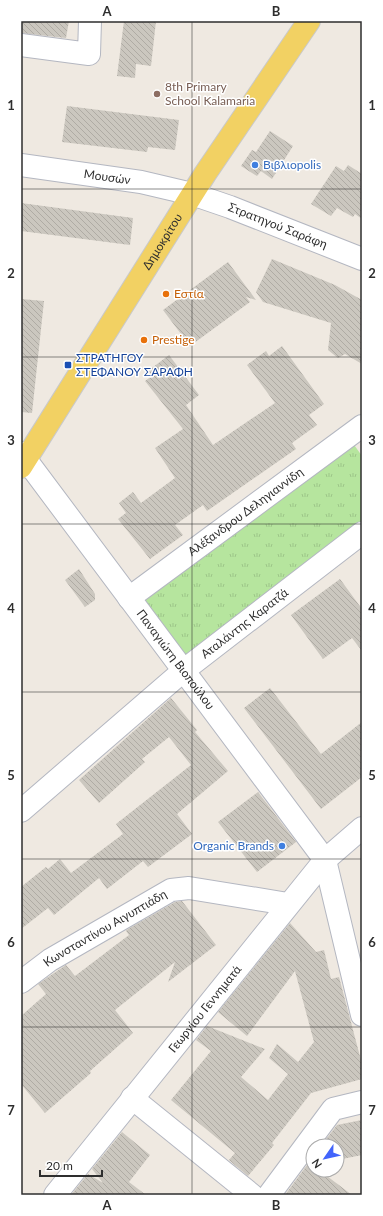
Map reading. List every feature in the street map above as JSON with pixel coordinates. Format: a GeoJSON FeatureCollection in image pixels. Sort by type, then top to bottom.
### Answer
{"type":"FeatureCollection","features":[{"type":"Feature","properties":{"kind":"main road","name":"Δημοκρίτου"},"geometry":{"type":"LineString","coordinates":[[23,459],[192,194],[309,21]]}},
{"type":"Feature","properties":{"kind":"street"},"geometry":{"type":"LineString","coordinates":[[21,45],[89,54],[90,21]]}},
{"type":"Feature","properties":{"kind":"street","name":"Μουσών"},"geometry":{"type":"LineString","coordinates":[[21,165],[141,182],[192,194]]}},
{"type":"Feature","properties":{"kind":"street","name":"Στρατηγού Σαράφη"},"geometry":{"type":"LineString","coordinates":[[192,194],[230,206],[362,259]]}},
{"type":"Feature","properties":{"kind":"street","name":"Αλέξανδρου Δεληγιαννίδη"},"geometry":{"type":"LineString","coordinates":[[129,598],[359,434]]}},
{"type":"Feature","properties":{"kind":"street","name":"Παναγιώτη Βιοπούλου"},"geometry":{"type":"LineString","coordinates":[[23,459],[325,860]]}},
{"type":"Feature","properties":{"kind":"street","name":"Αταλάντης Καρατζά"},"geometry":{"type":"LineString","coordinates":[[21,811],[183,671],[362,533]]}},
{"type":"Feature","properties":{"kind":"street","name":"Γεωργίου Γεννηματά"},"geometry":{"type":"LineString","coordinates":[[55,1195],[288,904],[325,860],[362,828]]}},
{"type":"Feature","properties":{"kind":"street"},"geometry":{"type":"LineString","coordinates":[[325,860],[361,1002]]}},
{"type":"Feature","properties":{"kind":"street","name":"Κωνσταντίνου Αιγυπτιάδη"},"geometry":{"type":"LineString","coordinates":[[21,982],[50,960],[171,890],[189,888],[288,904]]}},
{"type":"Feature","properties":{"kind":"street"},"geometry":{"type":"LineString","coordinates":[[132,1098],[252,1195]]}},
{"type":"Feature","properties":{"kind":"street"},"geometry":{"type":"LineString","coordinates":[[268,1195],[334,1109],[362,1102]]}},
{"type":"Feature","properties":{"kind":"green space"},"geometry":{"type":"Polygon","coordinates":[[[352,442],[362,456],[362,525],[184,658],[140,601],[352,442]]]}},
{"type":"Feature","properties":{"kind":"building"},"geometry":{"type":"Polygon","coordinates":[[[21,21],[69,21],[66,38],[21,33],[21,21]]]}},
{"type":"Feature","properties":{"kind":"building"},"geometry":{"type":"Polygon","coordinates":[[[124,21],[156,21],[151,66],[136,64],[135,78],[117,76],[124,21]]]}},
{"type":"Feature","properties":{"kind":"building","name":"8th Primary School Kalamaria"},"geometry":{"type":"Polygon","coordinates":[[[67,106],[179,120],[175,150],[148,147],[147,152],[62,142],[67,106]]]}},
{"type":"Feature","properties":{"kind":"building"},"geometry":{"type":"Polygon","coordinates":[[[270,131],[293,146],[272,179],[261,171],[257,176],[241,166],[252,150],[256,152],[270,131]]]}},
{"type":"Feature","properties":{"kind":"building"},"geometry":{"type":"Polygon","coordinates":[[[348,165],[362,174],[362,219],[355,214],[353,217],[337,208],[331,216],[311,204],[336,166],[344,171],[348,165]]]}},
{"type":"Feature","properties":{"kind":"building"},"geometry":{"type":"Polygon","coordinates":[[[21,203],[133,218],[130,245],[21,231],[21,203]]]}},
{"type":"Feature","properties":{"kind":"building"},"geometry":{"type":"Polygon","coordinates":[[[272,259],[335,285],[362,300],[362,364],[345,354],[338,358],[328,350],[331,323],[263,302],[256,292],[272,259]]]}},
{"type":"Feature","properties":{"kind":"building"},"geometry":{"type":"Polygon","coordinates":[[[228,262],[256,300],[246,297],[250,302],[190,346],[163,310],[228,262]]]}},
{"type":"Feature","properties":{"kind":"building"},"geometry":{"type":"Polygon","coordinates":[[[21,299],[44,301],[32,413],[21,412],[21,299]]]}},
{"type":"Feature","properties":{"kind":"building"},"geometry":{"type":"Polygon","coordinates":[[[282,346],[324,404],[309,415],[317,425],[292,443],[296,449],[207,511],[203,505],[175,525],[183,535],[150,559],[118,519],[126,513],[119,503],[133,492],[141,503],[175,478],[155,448],[183,429],[145,381],[152,376],[148,371],[169,355],[199,395],[186,405],[213,445],[275,403],[247,365],[266,351],[269,356],[282,346]]]}},
{"type":"Feature","properties":{"kind":"building"},"geometry":{"type":"Polygon","coordinates":[[[79,569],[95,594],[95,600],[85,607],[65,580],[79,569]]]}},
{"type":"Feature","properties":{"kind":"building"},"geometry":{"type":"Polygon","coordinates":[[[340,579],[362,609],[362,651],[352,638],[323,659],[291,615],[340,579]]]}},
{"type":"Feature","properties":{"kind":"building"},"geometry":{"type":"Polygon","coordinates":[[[270,688],[321,754],[362,722],[362,777],[321,809],[244,708],[270,688]]]}},
{"type":"Feature","properties":{"kind":"building"},"geometry":{"type":"Polygon","coordinates":[[[171,698],[197,730],[195,732],[228,771],[177,814],[192,834],[148,867],[143,861],[107,889],[99,878],[54,915],[48,908],[21,929],[21,887],[46,867],[48,869],[60,859],[71,873],[123,834],[116,824],[191,765],[169,737],[142,759],[145,762],[99,803],[79,780],[171,698]]]}},
{"type":"Feature","properties":{"kind":"building"},"geometry":{"type":"Polygon","coordinates":[[[258,792],[296,842],[257,872],[218,822],[258,792]]]}},
{"type":"Feature","properties":{"kind":"building"},"geometry":{"type":"Polygon","coordinates":[[[182,901],[216,945],[168,982],[175,962],[115,1010],[133,1033],[90,1071],[91,1073],[45,1113],[21,1084],[21,1016],[46,994],[38,984],[66,965],[75,976],[129,935],[126,931],[128,929],[175,902],[182,901]]]}},
{"type":"Feature","properties":{"kind":"building"},"geometry":{"type":"Polygon","coordinates":[[[290,923],[316,952],[324,950],[331,979],[339,977],[362,1064],[362,1079],[311,1093],[272,1143],[274,1145],[248,1176],[229,1160],[235,1153],[171,1100],[211,1051],[196,1040],[207,1026],[265,1049],[241,1077],[268,1100],[288,1074],[269,1058],[277,1044],[298,1062],[314,1042],[295,971],[247,1036],[218,1012],[290,923]]]}},
{"type":"Feature","properties":{"kind":"building"},"geometry":{"type":"Polygon","coordinates":[[[362,1120],[362,1155],[345,1158],[345,1138],[327,1138],[337,1125],[362,1120]]]}},
{"type":"Feature","properties":{"kind":"building"},"geometry":{"type":"Polygon","coordinates":[[[122,1132],[150,1155],[129,1182],[146,1195],[71,1195],[88,1174],[103,1183],[92,1169],[122,1132]]]}},
{"type":"Feature","properties":{"kind":"building"},"geometry":{"type":"Polygon","coordinates":[[[305,1168],[305,1178],[330,1178],[352,1195],[285,1195],[305,1168]]]}},
{"type":"Feature","properties":{"kind":"place","name":"8th Primary School Kalamaria"},"geometry":{"type":"Point","coordinates":[157,94]}},
{"type":"Feature","properties":{"kind":"place","name":"Βιβλιοpolis"},"geometry":{"type":"Point","coordinates":[255,165]}},
{"type":"Feature","properties":{"kind":"place","name":"Εστία"},"geometry":{"type":"Point","coordinates":[166,294]}},
{"type":"Feature","properties":{"kind":"place","name":"Prestige"},"geometry":{"type":"Point","coordinates":[144,340]}},
{"type":"Feature","properties":{"kind":"place","name":"ΣΤΡΑΤΗΓΟΥ ΣΤΕΦΑΝΟΥ ΣΑΡΑΦΗ"},"geometry":{"type":"Point","coordinates":[68,365]}},
{"type":"Feature","properties":{"kind":"place","name":"Organic Brands"},"geometry":{"type":"Point","coordinates":[282,846]}}]}
